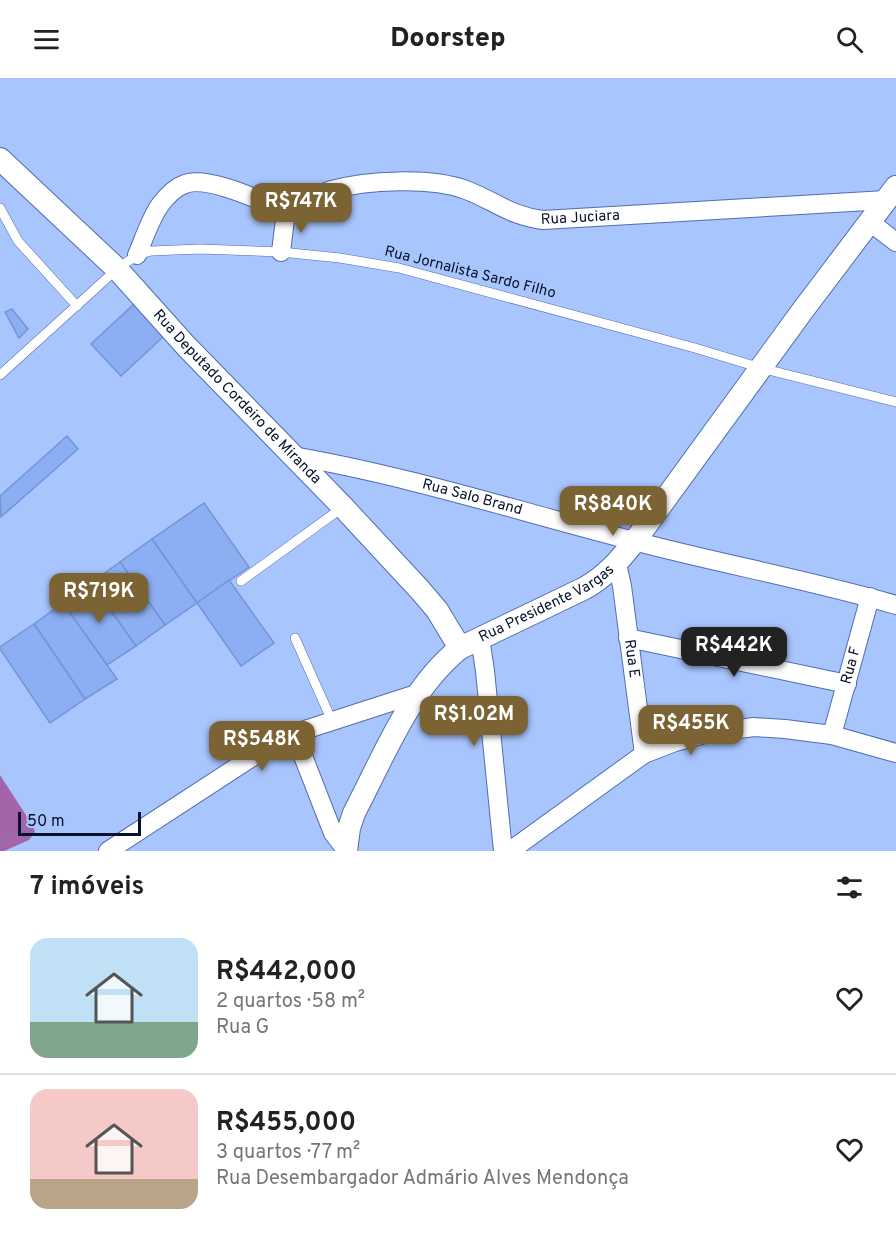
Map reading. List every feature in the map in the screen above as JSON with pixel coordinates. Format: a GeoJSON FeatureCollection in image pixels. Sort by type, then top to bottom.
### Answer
{"type":"FeatureCollection","features":[{"type":"Feature","properties":{"kind":"street","name":"Rua Deputado Cordeiro de Miranda"},"geometry":{"type":"LineString","coordinates":[[0,159],[117,269],[186,346],[343,507],[470,643]]}},
{"type":"Feature","properties":{"kind":"street","name":"Rua Juciara"},"geometry":{"type":"LineString","coordinates":[[286,211],[329,190],[356,184],[392,182],[444,185],[465,190],[524,218],[543,220],[891,194]]}},
{"type":"Feature","properties":{"kind":"street"},"geometry":{"type":"LineString","coordinates":[[137,255],[159,207],[168,196],[185,184],[212,184],[286,211],[281,252]]}},
{"type":"Feature","properties":{"kind":"street","name":"Rua Presidente Vargas"},"geometry":{"type":"LineString","coordinates":[[346,851],[348,828],[354,813],[417,694],[444,661],[470,643],[600,580],[616,564],[891,194]]}},
{"type":"Feature","properties":{"kind":"street"},"geometry":{"type":"LineString","coordinates":[[870,222],[896,242]]}},
{"type":"Feature","properties":{"kind":"street","name":"Rua Salo Brand"},"geometry":{"type":"LineString","coordinates":[[293,456],[352,466],[401,478],[634,542],[896,605]]}},
{"type":"Feature","properties":{"kind":"street","name":"Rua E"},"geometry":{"type":"LineString","coordinates":[[616,564],[622,586],[644,754]]}},
{"type":"Feature","properties":{"kind":"street","name":"Rua F"},"geometry":{"type":"LineString","coordinates":[[832,735],[870,597]]}},
{"type":"Feature","properties":{"kind":"street"},"geometry":{"type":"LineString","coordinates":[[628,638],[847,684]]}},
{"type":"Feature","properties":{"kind":"street"},"geometry":{"type":"LineString","coordinates":[[470,643],[485,671],[503,851]]}},
{"type":"Feature","properties":{"kind":"street"},"geometry":{"type":"LineString","coordinates":[[108,851],[283,737],[417,694]]}},
{"type":"Feature","properties":{"kind":"street"},"geometry":{"type":"LineString","coordinates":[[510,851],[644,754],[708,733],[754,727],[832,735],[896,753]]}},
{"type":"Feature","properties":{"kind":"street"},"geometry":{"type":"LineString","coordinates":[[294,733],[333,833],[346,851]]}},
{"type":"Feature","properties":{"kind":"lane"},"geometry":{"type":"LineString","coordinates":[[0,208],[18,241],[77,306]]}},
{"type":"Feature","properties":{"kind":"lane","name":"Rua Jornalista Sardo Filho"},"geometry":{"type":"LineString","coordinates":[[0,375],[117,269],[137,255],[168,250],[281,252],[340,258],[399,268],[761,368],[896,402]]}},
{"type":"Feature","properties":{"kind":"lane"},"geometry":{"type":"LineString","coordinates":[[241,581],[343,507]]}},
{"type":"Feature","properties":{"kind":"lane"},"geometry":{"type":"LineString","coordinates":[[296,638],[332,721]]}},
{"type":"Feature","properties":{"kind":"path"},"geometry":{"type":"LineString","coordinates":[[0,842],[33,826]]}},
{"type":"Feature","properties":{"kind":"shaded area"},"geometry":{"type":"Polygon","coordinates":[[[0,775],[35,832],[29,840],[4,851],[0,851],[0,775]]]}},
{"type":"Feature","properties":{"kind":"building"},"geometry":{"type":"Polygon","coordinates":[[[135,303],[165,335],[121,376],[91,344],[135,303]]]}},
{"type":"Feature","properties":{"kind":"building"},"geometry":{"type":"Polygon","coordinates":[[[12,309],[28,329],[19,338],[5,312],[12,309]]]}},
{"type":"Feature","properties":{"kind":"building"},"geometry":{"type":"Polygon","coordinates":[[[67,436],[78,449],[1,517],[0,496],[67,436]]]}},
{"type":"Feature","properties":{"kind":"building"},"geometry":{"type":"Polygon","coordinates":[[[204,503],[249,567],[197,603],[152,539],[204,503]]]}},
{"type":"Feature","properties":{"kind":"building"},"geometry":{"type":"Polygon","coordinates":[[[152,539],[197,603],[165,625],[120,562],[152,539]]]}},
{"type":"Feature","properties":{"kind":"building"},"geometry":{"type":"Polygon","coordinates":[[[120,562],[165,625],[136,646],[91,583],[120,562]]]}},
{"type":"Feature","properties":{"kind":"building"},"geometry":{"type":"Polygon","coordinates":[[[229,580],[274,643],[241,666],[197,603],[229,580]]]}},
{"type":"Feature","properties":{"kind":"building"},"geometry":{"type":"Polygon","coordinates":[[[91,583],[136,646],[107,665],[63,603],[91,583]]]}},
{"type":"Feature","properties":{"kind":"building"},"geometry":{"type":"Polygon","coordinates":[[[63,603],[117,679],[85,699],[34,624],[63,603]]]}},
{"type":"Feature","properties":{"kind":"building"},"geometry":{"type":"Polygon","coordinates":[[[34,624],[85,699],[50,723],[0,649],[34,624]]]}}]}
